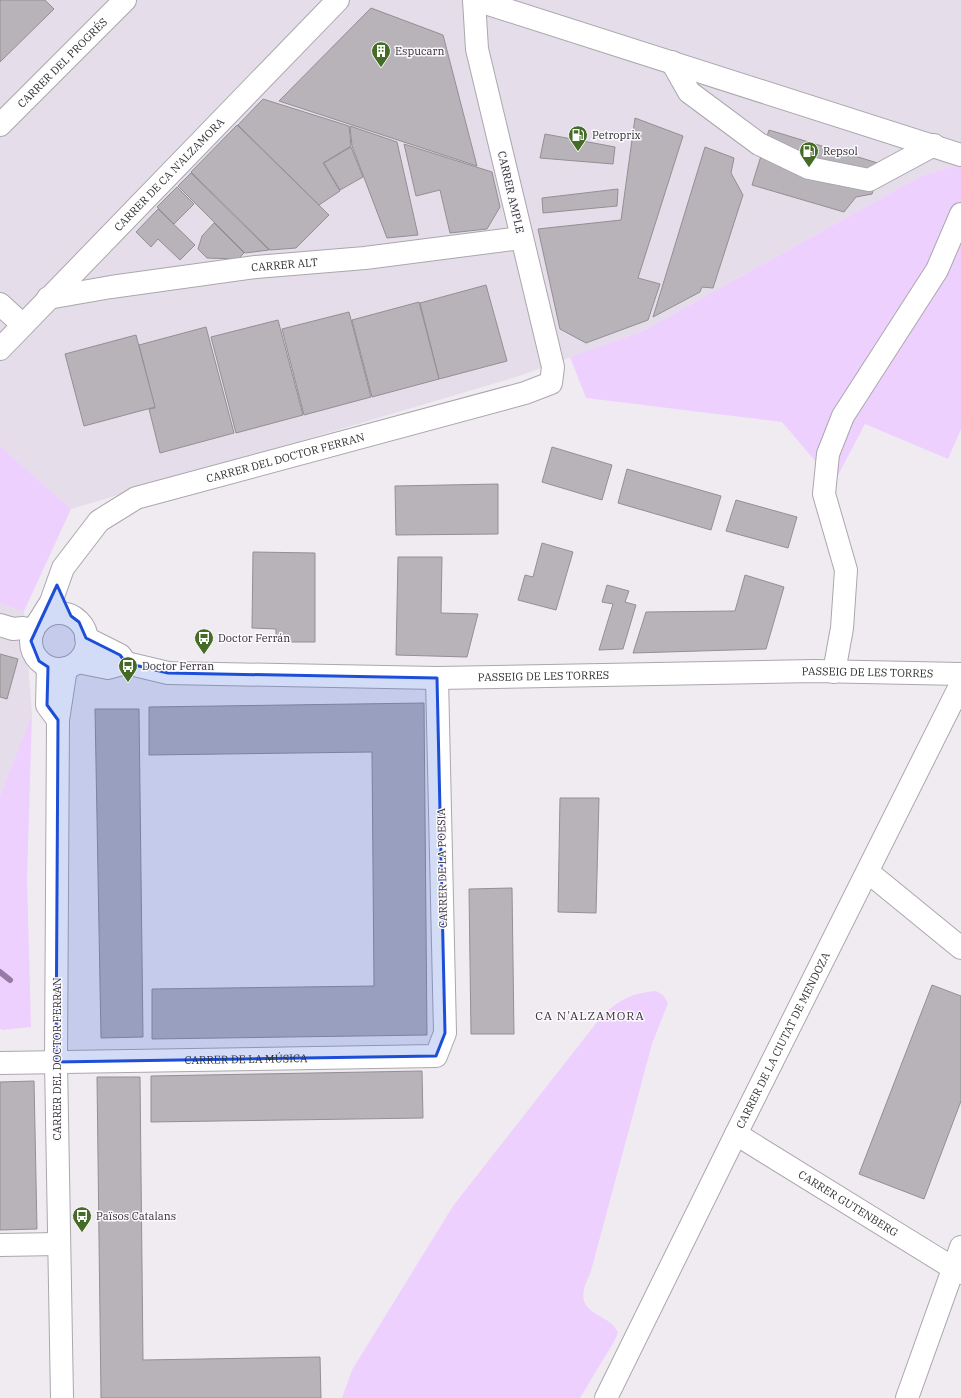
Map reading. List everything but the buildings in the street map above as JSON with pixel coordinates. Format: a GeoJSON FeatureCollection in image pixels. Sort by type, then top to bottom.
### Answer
{"type":"FeatureCollection","features":[{"type":"Feature","properties":{"kind":"street","name":"CARRER DEL PROGRÉS"},"geometry":{"type":"LineString","coordinates":[[0,125],[125,0]]}},
{"type":"Feature","properties":{"kind":"street","name":"CARRER DE CA N'ALZAMORA"},"geometry":{"type":"LineString","coordinates":[[0,349],[338,0]]}},
{"type":"Feature","properties":{"kind":"street"},"geometry":{"type":"LineString","coordinates":[[475,0],[934,146],[959,157]]}},
{"type":"Feature","properties":{"kind":"street","name":"CARRER AMPLE"},"geometry":{"type":"LineString","coordinates":[[475,0],[477,49],[553,367],[550,383]]}},
{"type":"Feature","properties":{"kind":"street"},"geometry":{"type":"LineString","coordinates":[[672,62],[689,92],[759,144],[809,168],[869,180],[934,146]]}},
{"type":"Feature","properties":{"kind":"street"},"geometry":{"type":"LineString","coordinates":[[834,672],[842,628],[846,570],[824,494],[828,454],[843,416],[937,270],[961,214]]}},
{"type":"Feature","properties":{"kind":"street","name":"CARRER ALT"},"geometry":{"type":"LineString","coordinates":[[48,298],[111,287],[256,267],[365,258],[522,238]]}},
{"type":"Feature","properties":{"kind":"street"},"geometry":{"type":"LineString","coordinates":[[0,304],[23,325]]}},
{"type":"Feature","properties":{"kind":"street","name":"CARRER DEL DOCTOR FERRAN"},"geometry":{"type":"LineString","coordinates":[[24,630],[50,602],[63,568],[99,521],[136,498],[525,393],[550,383]]}},
{"type":"Feature","properties":{"kind":"street"},"geometry":{"type":"LineString","coordinates":[[57,585],[71,616]]}},
{"type":"Feature","properties":{"kind":"street"},"geometry":{"type":"LineString","coordinates":[[60,614],[71,616],[79,622],[85,632],[87,642],[85,653],[64,666],[39,661],[33,652],[24,630],[49,615],[60,614]]}},
{"type":"Feature","properties":{"kind":"street","name":"PASSEIG DE LES TORRES"},"geometry":{"type":"LineString","coordinates":[[86,638],[120,655],[126,663]]}},
{"type":"Feature","properties":{"kind":"street","name":"PASSEIG DE LES TORRES"},"geometry":{"type":"LineString","coordinates":[[64,666],[108,668],[126,663],[168,673],[437,678],[834,672],[961,674]]}},
{"type":"Feature","properties":{"kind":"street","name":"CARRER DEL DOCTOR FERRAN"},"geometry":{"type":"LineString","coordinates":[[62,1398],[56,1062],[58,720],[64,666]]}},
{"type":"Feature","properties":{"kind":"street","name":"CARRER DE LA POESIA"},"geometry":{"type":"LineString","coordinates":[[436,1056],[445,1034],[437,678]]}},
{"type":"Feature","properties":{"kind":"street","name":"CARRER DE LA CIUTAT DE MENDOZA"},"geometry":{"type":"LineString","coordinates":[[606,1398],[961,684]]}},
{"type":"Feature","properties":{"kind":"street"},"geometry":{"type":"LineString","coordinates":[[868,872],[961,948]]}},
{"type":"Feature","properties":{"kind":"street","name":"CARRER DE LA MÚSICA"},"geometry":{"type":"LineString","coordinates":[[0,1063],[436,1056]]}},
{"type":"Feature","properties":{"kind":"street","name":"CARRER GUTENBERG"},"geometry":{"type":"LineString","coordinates":[[736,1134],[957,1271]]}},
{"type":"Feature","properties":{"kind":"street"},"geometry":{"type":"LineString","coordinates":[[0,1245],[59,1244]]}},
{"type":"Feature","properties":{"kind":"street"},"geometry":{"type":"LineString","coordinates":[[907,1398],[957,1271],[961,1247]]}},
{"type":"Feature","properties":{"kind":"highlighted area"},"geometry":{"type":"Polygon","coordinates":[[[57,585],[71,616],[79,622],[86,638],[120,655],[126,663],[168,673],[437,678],[445,1033],[436,1056],[56,1062],[58,720],[47,705],[48,667],[39,661],[31,641],[57,585]]]}},
{"type":"Feature","properties":{"kind":"shaded area"},"geometry":{"type":"Polygon","coordinates":[[[0,0],[961,0],[961,155],[956,165],[921,176],[643,331],[519,376],[71,509],[0,446],[0,0]]]}},
{"type":"Feature","properties":{"kind":"shaded area"},"geometry":{"type":"Polygon","coordinates":[[[961,155],[961,429],[948,459],[865,424],[834,483],[782,422],[586,398],[570,357],[643,331],[921,176],[956,165],[961,155]]]}},
{"type":"Feature","properties":{"kind":"shaded area"},"geometry":{"type":"Polygon","coordinates":[[[0,446],[71,509],[24,611],[0,604],[0,446]]]}},
{"type":"Feature","properties":{"kind":"shaded area"},"geometry":{"type":"Polygon","coordinates":[[[0,604],[24,611],[32,714],[0,796],[0,604]]]}},
{"type":"Feature","properties":{"kind":"shaded area"},"geometry":{"type":"Polygon","coordinates":[[[32,714],[27,879],[31,1027],[2,1030],[0,1028],[0,796],[32,714]]]}},
{"type":"Feature","properties":{"kind":"shaded area"},"geometry":{"type":"Polygon","coordinates":[[[656,991],[663,995],[668,1003],[652,1044],[583,1297],[587,1307],[612,1324],[618,1332],[615,1340],[580,1398],[342,1398],[352,1370],[453,1206],[601,1017],[626,998],[656,991]]]}},
{"type":"Feature","properties":{"kind":"waterway"},"geometry":{"type":"LineString","coordinates":[[0,972],[10,980]]}},
{"type":"Feature","properties":{"kind":"place","name":"Espucarn"},"geometry":{"type":"Point","coordinates":[381,68]}},
{"type":"Feature","properties":{"kind":"place","name":"Petroprix"},"geometry":{"type":"Point","coordinates":[578,152]}},
{"type":"Feature","properties":{"kind":"place","name":"Repsol"},"geometry":{"type":"Point","coordinates":[809,168]}},
{"type":"Feature","properties":{"kind":"place","name":"Doctor Ferrán"},"geometry":{"type":"Point","coordinates":[204,655]}},
{"type":"Feature","properties":{"kind":"place","name":"Doctor Ferran"},"geometry":{"type":"Point","coordinates":[128,683]}},
{"type":"Feature","properties":{"kind":"place","name":"Països Catalans"},"geometry":{"type":"Point","coordinates":[82,1233]}},
{"type":"Feature","properties":{"kind":"district","name":"CA N'ALZAMORA"},"geometry":{"type":"Point","coordinates":[590,1016]}}]}
